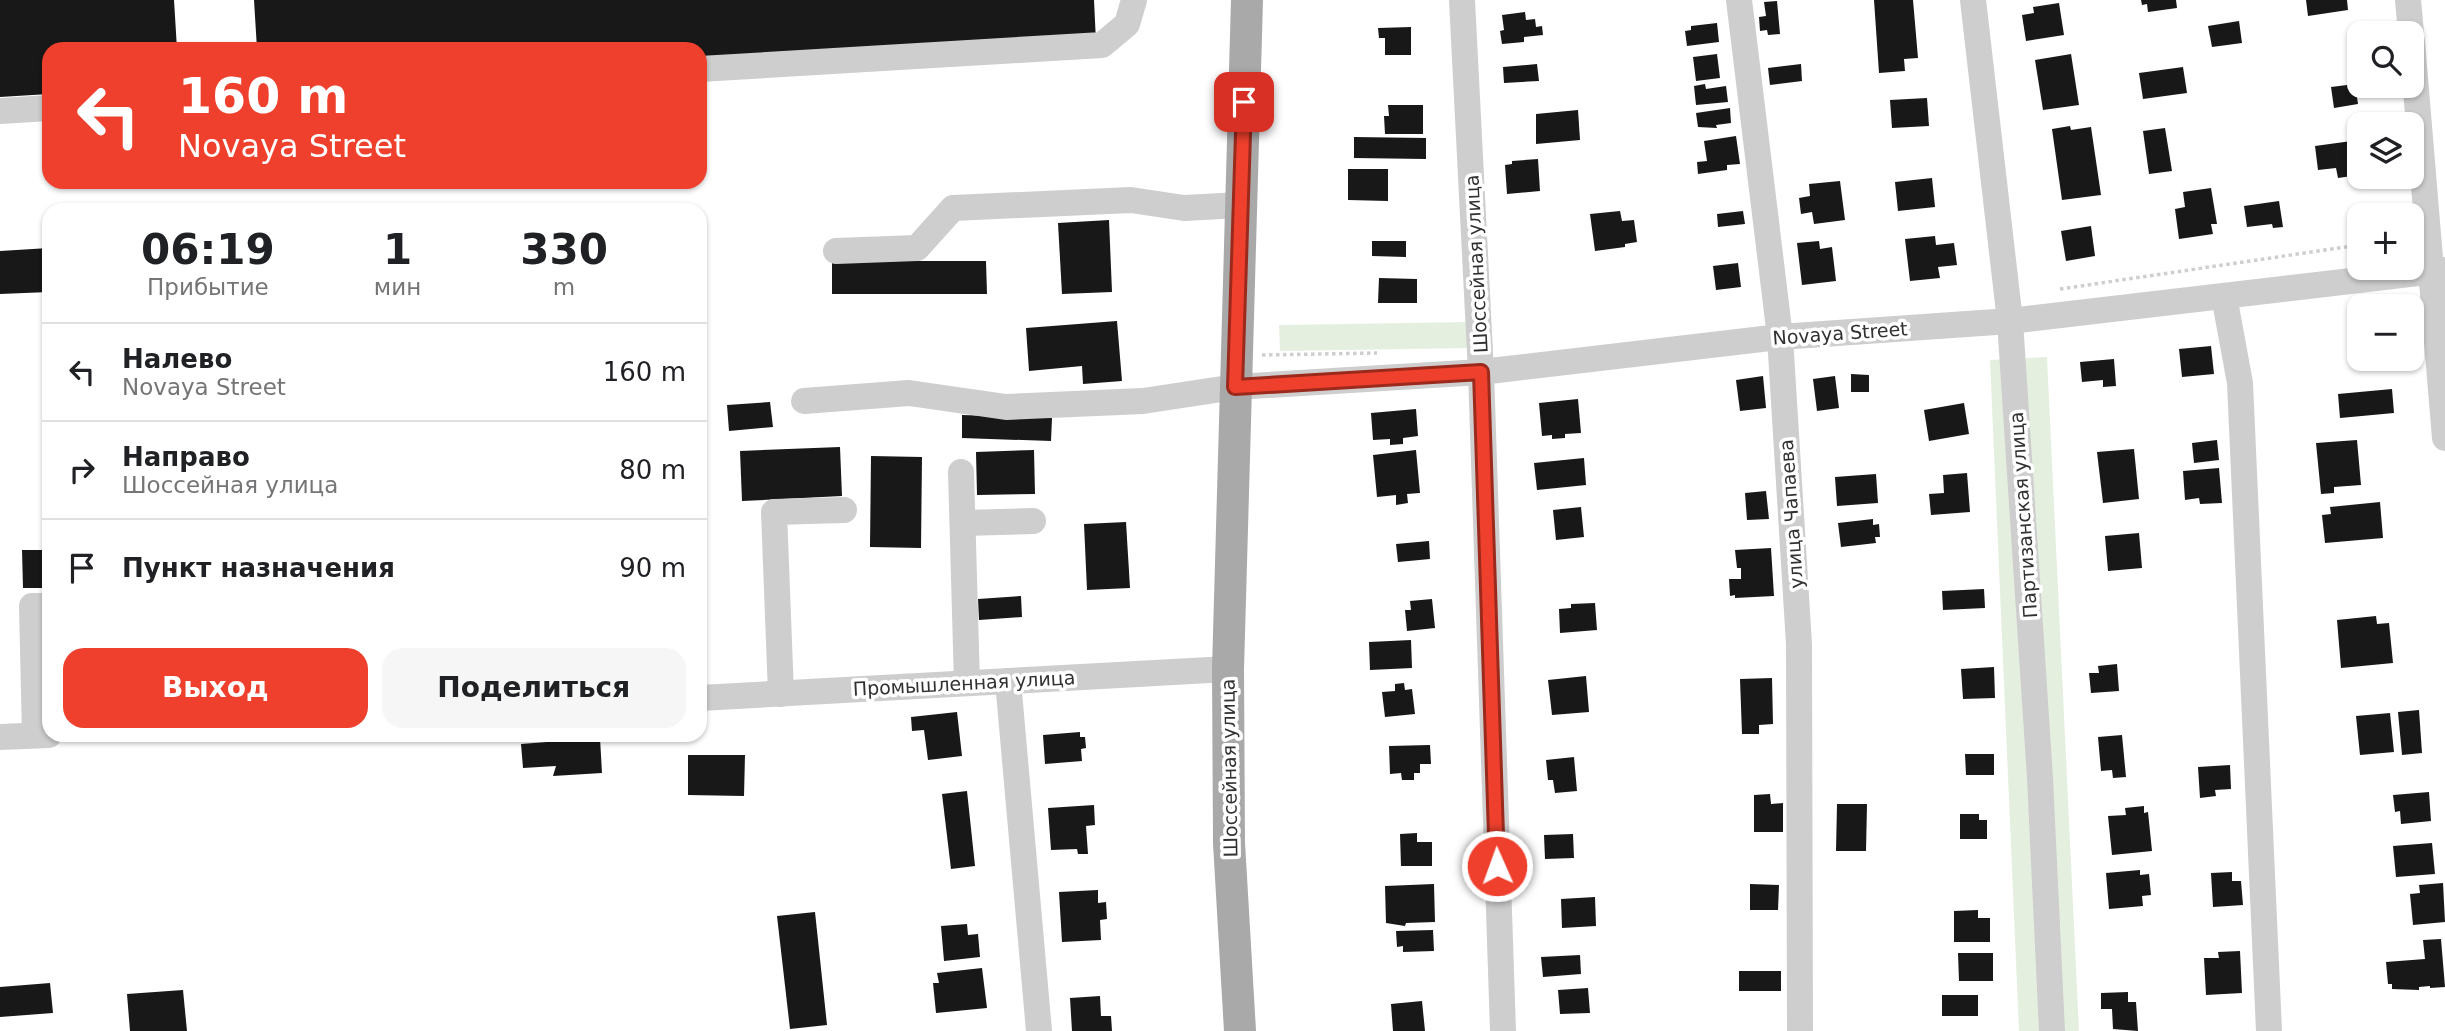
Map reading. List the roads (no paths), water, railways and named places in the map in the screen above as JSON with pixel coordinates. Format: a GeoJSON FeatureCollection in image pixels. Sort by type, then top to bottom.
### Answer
{"type":"FeatureCollection","features":[{"type":"Feature","properties":{"kind":"main road","name":"Шоссейная улица"},"geometry":{"type":"LineString","coordinates":[[1240,1031],[1229,843],[1227,669],[1247,0]]}},
{"type":"Feature","properties":{"kind":"street"},"geometry":{"type":"LineString","coordinates":[[707,69],[1102,45],[1127,24],[1134,0]]}},
{"type":"Feature","properties":{"kind":"street","name":"Шоссейная улица"},"geometry":{"type":"LineString","coordinates":[[1462,0],[1481,372],[1503,1031]]}},
{"type":"Feature","properties":{"kind":"street","name":"улица Чапаева"},"geometry":{"type":"LineString","coordinates":[[1739,0],[1780,337],[1798,645],[1800,1031]]}},
{"type":"Feature","properties":{"kind":"street","name":"Партизанская улица"},"geometry":{"type":"LineString","coordinates":[[1973,0],[2010,321],[2040,778],[2052,1031]]}},
{"type":"Feature","properties":{"kind":"street"},"geometry":{"type":"LineString","coordinates":[[2408,0],[2410,21]]}},
{"type":"Feature","properties":{"kind":"street"},"geometry":{"type":"LineString","coordinates":[[2418,98],[2438,271],[2445,438]]}},
{"type":"Feature","properties":{"kind":"street"},"geometry":{"type":"LineString","coordinates":[[0,111],[42,108]]}},
{"type":"Feature","properties":{"kind":"street"},"geometry":{"type":"LineString","coordinates":[[836,251],[917,248],[953,208],[1131,200],[1184,208],[1241,205]]}},
{"type":"Feature","properties":{"kind":"street","name":"Novaya Street"},"geometry":{"type":"LineString","coordinates":[[804,401],[909,393],[1006,407],[1143,401],[1235,387],[1481,372],[1780,337],[2010,321],[2438,271]]}},
{"type":"Feature","properties":{"kind":"street"},"geometry":{"type":"LineString","coordinates":[[2224,296],[2240,383],[2269,1031]]}},
{"type":"Feature","properties":{"kind":"street"},"geometry":{"type":"LineString","coordinates":[[961,472],[967,683]]}},
{"type":"Feature","properties":{"kind":"street"},"geometry":{"type":"LineString","coordinates":[[781,694],[774,512],[844,510]]}},
{"type":"Feature","properties":{"kind":"street"},"geometry":{"type":"LineString","coordinates":[[962,523],[1033,521]]}},
{"type":"Feature","properties":{"kind":"street"},"geometry":{"type":"LineString","coordinates":[[0,737],[42,735],[32,606],[42,606]]}},
{"type":"Feature","properties":{"kind":"street","name":"Промышленная улица"},"geometry":{"type":"LineString","coordinates":[[707,698],[1227,669]]}},
{"type":"Feature","properties":{"kind":"street"},"geometry":{"type":"LineString","coordinates":[[1008,681],[1039,1031]]}}]}
